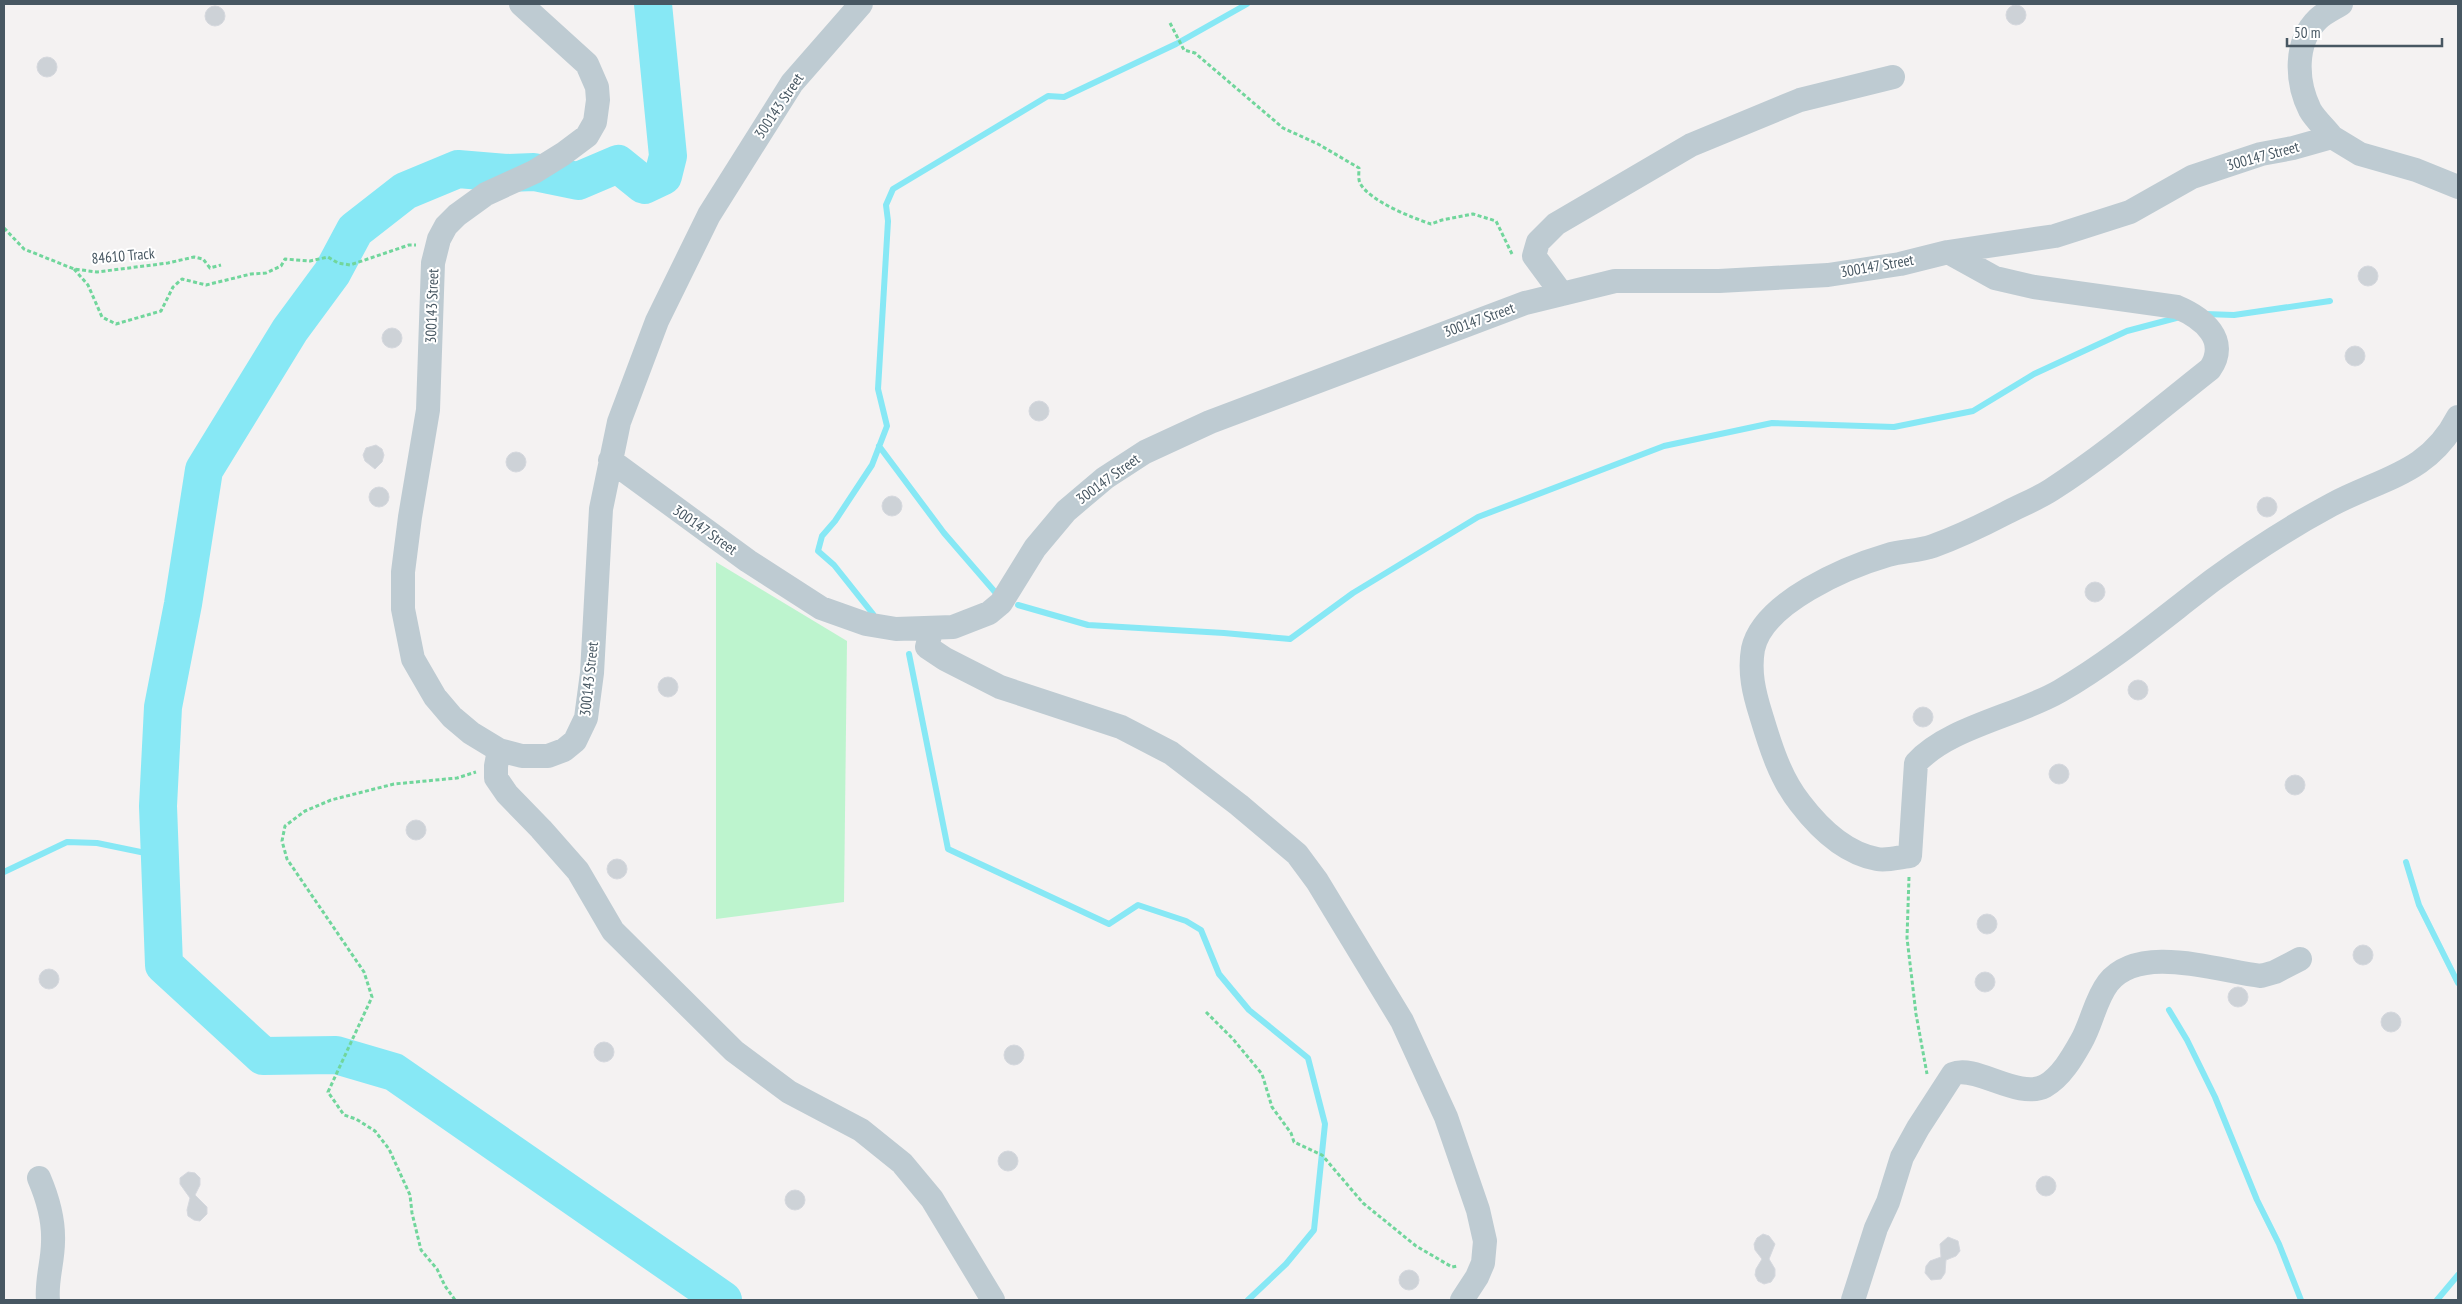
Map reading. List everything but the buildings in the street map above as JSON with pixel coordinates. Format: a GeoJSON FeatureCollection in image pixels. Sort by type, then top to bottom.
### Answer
{"type":"FeatureCollection","features":[{"type":"Feature","properties":{"kind":"street","name":"300143 Street"},"geometry":{"type":"LineString","coordinates":[[521,4],[587,64],[597,87],[598,100],[595,122],[587,136],[563,154],[534,172],[486,194],[457,215],[446,226],[438,243],[433,264],[428,410],[403,572],[403,609],[413,660],[435,697],[452,717],[498,758],[548,756],[564,750],[575,741],[586,718],[592,672],[601,509],[610,460],[619,422],[657,321],[709,215],[792,83],[861,4]]}},
{"type":"Feature","properties":{"kind":"street"},"geometry":{"type":"LineString","coordinates":[[2341,4],[2319,18],[2306,37],[2298,69],[2310,110],[2332,137],[2360,154],[2416,170],[2458,187]]}},
{"type":"Feature","properties":{"kind":"street"},"geometry":{"type":"LineString","coordinates":[[1562,294],[1534,256],[1538,242],[1556,224],[1691,146],[1800,100],[1893,77]]}},
{"type":"Feature","properties":{"kind":"street","name":"300147 Street"},"geometry":{"type":"LineString","coordinates":[[610,460],[748,561],[820,608],[866,624],[896,628],[953,627],[989,613],[1011,590],[1035,548],[1066,510],[1105,478],[1146,452],[1210,422],[1525,303],[1615,281],[1719,281],[1828,275],[1900,264],[1948,252],[2055,236],[2130,212],[2192,177],[2261,154],[2293,148],[2332,137]]}},
{"type":"Feature","properties":{"kind":"street"},"geometry":{"type":"LineString","coordinates":[[1948,252],[1995,278],[2034,288],[2177,307],[2193,314],[2204,322],[2212,333],[2217,349],[2216,358],[2210,369],[2091,463],[2049,491],[1989,522],[1932,546],[1888,555],[1838,575],[1802,593],[1774,614],[1760,632],[1754,647],[1752,687],[1774,756],[1793,795],[1810,817],[1835,841],[1860,854],[1889,860],[1910,856],[1916,763],[1926,752],[1942,740],[2006,716],[2060,692],[2133,642],[2261,547],[2332,504],[2396,477],[2436,450],[2452,429],[2458,417]]}},
{"type":"Feature","properties":{"kind":"street"},"geometry":{"type":"LineString","coordinates":[[932,628],[927,647],[945,659],[1000,687],[1121,727],[1171,753],[1239,805],[1297,854],[1317,881],[1402,1022],[1446,1117],[1484,1230],[1483,1263],[1477,1277],[1462,1300]]}},
{"type":"Feature","properties":{"kind":"street"},"geometry":{"type":"LineString","coordinates":[[498,758],[496,778],[507,794],[578,871],[613,931],[734,1051],[789,1092],[861,1130],[902,1163],[932,1199],[993,1300]]}},
{"type":"Feature","properties":{"kind":"street"},"geometry":{"type":"LineString","coordinates":[[1853,1300],[1876,1228],[1888,1202],[1902,1158],[1918,1128],[1933,1107],[1950,1077],[1958,1072],[2013,1087],[2043,1087],[2053,1081],[2072,1058],[2089,1028],[2103,990],[2117,973],[2126,967],[2162,962],[2261,976],[2275,972],[2300,959]]}},
{"type":"Feature","properties":{"kind":"street"},"geometry":{"type":"LineString","coordinates":[[39,1178],[48,1200],[54,1242],[48,1300]]}},
{"type":"Feature","properties":{"kind":"path"},"geometry":{"type":"LineString","coordinates":[[1170,23],[1184,50],[1195,53],[1283,128],[1318,144],[1359,168],[1359,182],[1366,192],[1398,211],[1431,224],[1473,214],[1496,221],[1513,256],[1531,260],[1534,256]]}},
{"type":"Feature","properties":{"kind":"path","name":"84610 Track"},"geometry":{"type":"LineString","coordinates":[[4,228],[24,249],[74,269],[97,272],[168,263],[194,257],[203,259],[210,268],[221,265]]}},
{"type":"Feature","properties":{"kind":"path"},"geometry":{"type":"LineString","coordinates":[[74,269],[88,285],[102,317],[116,324],[161,311],[173,287],[182,279],[206,285],[251,274],[266,273],[280,266],[285,259],[310,262],[328,257],[338,263],[350,265],[409,245],[438,243]]}},
{"type":"Feature","properties":{"kind":"path"},"geometry":{"type":"LineString","coordinates":[[455,1300],[437,1269],[422,1250],[412,1213],[410,1195],[389,1150],[375,1132],[356,1119],[344,1115],[328,1092],[372,997],[364,972],[287,859],[282,841],[285,826],[306,810],[331,800],[394,784],[457,778],[498,758]]}},
{"type":"Feature","properties":{"kind":"path"},"geometry":{"type":"LineString","coordinates":[[1910,856],[1907,938],[1916,1014],[1933,1107]]}},
{"type":"Feature","properties":{"kind":"path"},"geometry":{"type":"LineString","coordinates":[[1206,1012],[1233,1039],[1262,1074],[1272,1108],[1291,1133],[1294,1142],[1322,1155],[1364,1203],[1416,1246],[1452,1266],[1483,1263]]}},
{"type":"Feature","properties":{"kind":"green space"},"geometry":{"type":"Polygon","coordinates":[[[716,562],[847,641],[844,902],[716,919],[716,562]]]}},
{"type":"Feature","properties":{"kind":"waterway"},"geometry":{"type":"LineString","coordinates":[[653,4],[668,156],[663,176],[644,185],[618,164],[578,181],[534,172],[506,173],[458,169],[405,191],[355,230],[332,273],[290,330],[204,470],[183,604],[163,707],[158,806],[164,965],[263,1056],[336,1055],[394,1072],[723,1300]]}},
{"type":"Feature","properties":{"kind":"waterway"},"geometry":{"type":"LineString","coordinates":[[873,614],[834,565],[818,551],[822,536],[835,521],[872,465],[887,426],[878,389],[888,221],[886,205],[893,189],[1048,96],[1064,97],[1176,44],[1247,4]]}},
{"type":"Feature","properties":{"kind":"waterway"},"geometry":{"type":"LineString","coordinates":[[2205,314],[2234,315],[2330,301]]}},
{"type":"Feature","properties":{"kind":"waterway"},"geometry":{"type":"LineString","coordinates":[[1018,605],[1088,625],[1290,639],[1353,593],[1478,517],[1664,446],[1772,423],[1894,427],[1973,411],[2034,374],[2127,331],[2180,317]]}},
{"type":"Feature","properties":{"kind":"waterway"},"geometry":{"type":"LineString","coordinates":[[879,446],[944,533],[995,592]]}},
{"type":"Feature","properties":{"kind":"waterway"},"geometry":{"type":"LineString","coordinates":[[909,654],[948,849],[1109,924],[1138,905],[1186,921],[1201,930],[1219,974],[1249,1010],[1308,1058],[1325,1124],[1314,1230],[1286,1264],[1248,1300]]}},
{"type":"Feature","properties":{"kind":"waterway"},"geometry":{"type":"LineString","coordinates":[[4,872],[67,842],[97,843],[160,856]]}},
{"type":"Feature","properties":{"kind":"waterway"},"geometry":{"type":"LineString","coordinates":[[2406,862],[2419,905],[2458,983]]}},
{"type":"Feature","properties":{"kind":"waterway"},"geometry":{"type":"LineString","coordinates":[[2169,1010],[2187,1040],[2215,1097],[2257,1200],[2279,1244],[2301,1300]]}},
{"type":"Feature","properties":{"kind":"waterway"},"geometry":{"type":"LineString","coordinates":[[2437,1300],[2458,1275]]}}]}
